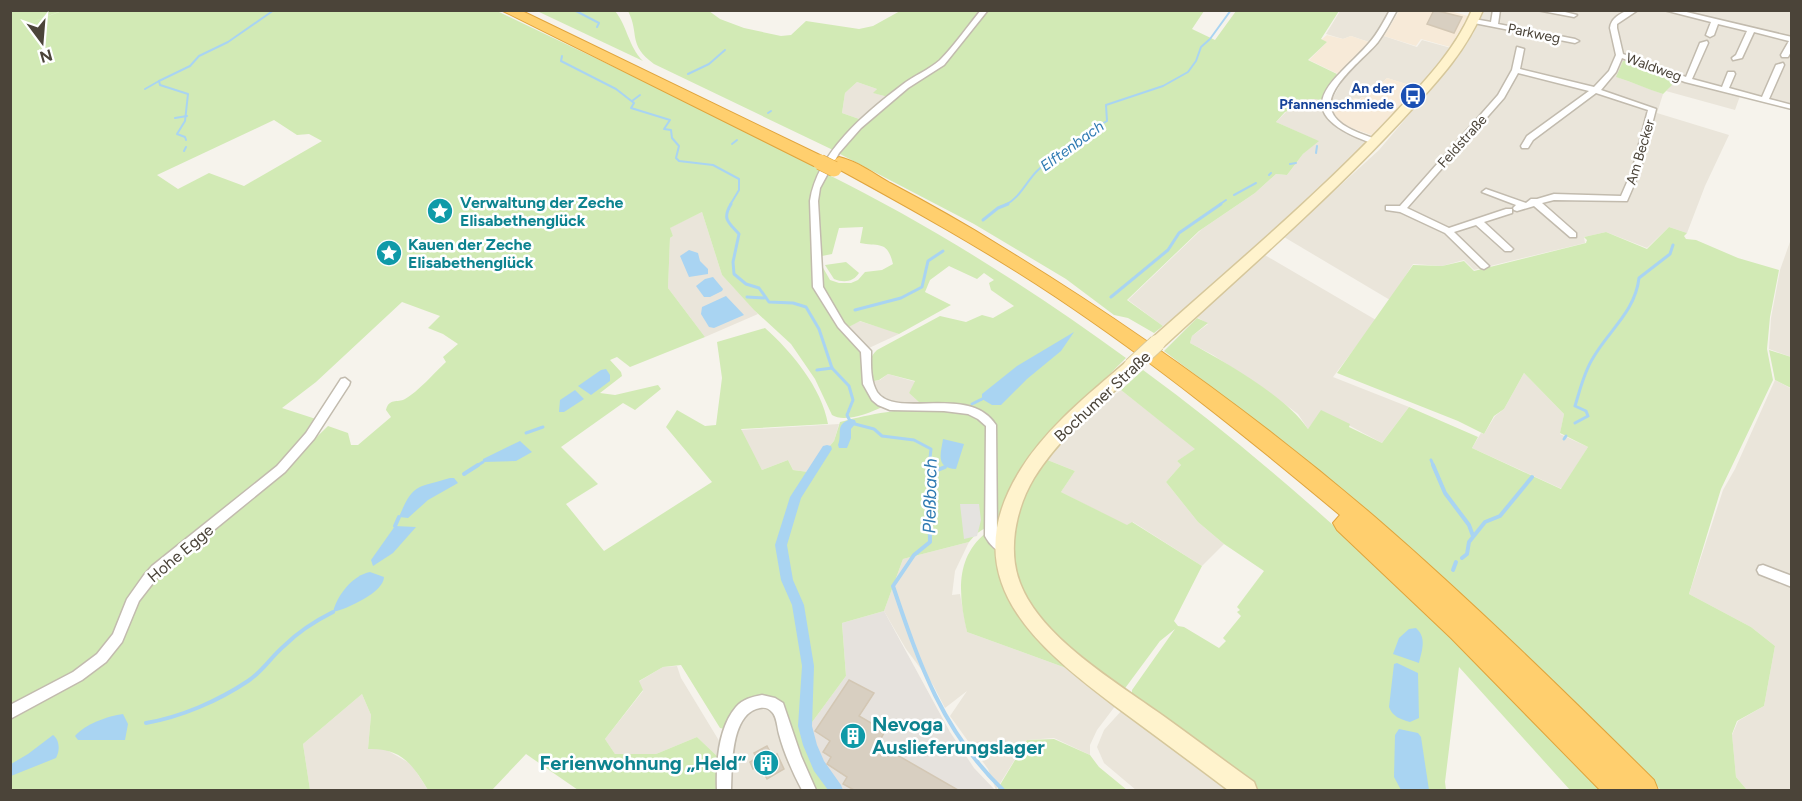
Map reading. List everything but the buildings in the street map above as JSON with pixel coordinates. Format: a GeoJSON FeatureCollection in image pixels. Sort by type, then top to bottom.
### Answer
{"type":"FeatureCollection","features":[{"type":"Feature","properties":{"kind":"highway"},"geometry":{"type":"LineString","coordinates":[[508,10],[921,205],[1041,276],[1158,356],[1309,474],[1416,567],[1529,674],[1644,790]]}},
{"type":"Feature","properties":{"kind":"highway"},"geometry":{"type":"LineString","coordinates":[[525,10],[678,82],[829,162],[953,235],[1132,352],[1240,434],[1403,576],[1514,682],[1619,790]]}},
{"type":"Feature","properties":{"kind":"highway"},"geometry":{"type":"LineString","coordinates":[[648,61],[678,82]]}},
{"type":"Feature","properties":{"kind":"main road","name":"Bochumer Straße"},"geometry":{"type":"LineString","coordinates":[[1246,790],[1079,665],[1040,629],[1022,607],[1011,587],[1004,561],[1004,548],[1014,502],[1027,474],[1045,450],[1087,407],[1375,142],[1446,64],[1476,16]]}},
{"type":"Feature","properties":{"kind":"street"},"geometry":{"type":"LineString","coordinates":[[985,10],[941,63],[911,81],[880,105],[842,143],[816,188],[814,218],[818,286],[841,325],[866,351],[866,378],[877,399],[883,404],[898,408],[940,407],[976,413],[991,425],[989,492],[991,536],[1004,548]]}},
{"type":"Feature","properties":{"kind":"street"},"geometry":{"type":"LineString","coordinates":[[1375,142],[1335,121],[1327,112],[1326,103],[1334,86],[1375,41],[1394,10]]}},
{"type":"Feature","properties":{"kind":"street","name":"Parkweg"},"geometry":{"type":"LineString","coordinates":[[1494,25],[1497,10]]}},
{"type":"Feature","properties":{"kind":"street"},"geometry":{"type":"LineString","coordinates":[[1525,146],[1530,138],[1609,77],[1620,55],[1613,35],[1614,23],[1618,17],[1635,10]]}},
{"type":"Feature","properties":{"kind":"street"},"geometry":{"type":"LineString","coordinates":[[1667,10],[1791,41],[1785,55]]}},
{"type":"Feature","properties":{"kind":"street","name":"Parkweg"},"geometry":{"type":"LineString","coordinates":[[1541,13],[1574,15]]}},
{"type":"Feature","properties":{"kind":"street","name":"Parkweg"},"geometry":{"type":"LineString","coordinates":[[1476,16],[1494,25],[1575,41]]}},
{"type":"Feature","properties":{"kind":"street"},"geometry":{"type":"LineString","coordinates":[[1710,35],[1715,22]]}},
{"type":"Feature","properties":{"kind":"street"},"geometry":{"type":"LineString","coordinates":[[1736,58],[1751,30]]}},
{"type":"Feature","properties":{"kind":"street","name":"Waldweg"},"geometry":{"type":"LineString","coordinates":[[1688,80],[1704,43]]}},
{"type":"Feature","properties":{"kind":"street","name":"Feldstraße"},"geometry":{"type":"LineString","coordinates":[[1402,209],[1501,96],[1516,70],[1520,49]]}},
{"type":"Feature","properties":{"kind":"street","name":"Waldweg"},"geometry":{"type":"LineString","coordinates":[[1620,55],[1688,80],[1791,107]]}},
{"type":"Feature","properties":{"kind":"street"},"geometry":{"type":"LineString","coordinates":[[1764,100],[1780,65]]}},
{"type":"Feature","properties":{"kind":"street"},"geometry":{"type":"LineString","coordinates":[[1516,70],[1595,90]]}},
{"type":"Feature","properties":{"kind":"street"},"geometry":{"type":"LineString","coordinates":[[1725,90],[1731,74]]}},
{"type":"Feature","properties":{"kind":"street","name":"Am Becker"},"geometry":{"type":"LineString","coordinates":[[1517,208],[1534,201],[1564,196],[1620,200],[1626,197],[1639,162],[1652,109],[1595,90]]}},
{"type":"Feature","properties":{"kind":"street"},"geometry":{"type":"LineString","coordinates":[[1486,192],[1517,208]]}},
{"type":"Feature","properties":{"kind":"street"},"geometry":{"type":"LineString","coordinates":[[1534,201],[1574,235]]}},
{"type":"Feature","properties":{"kind":"street"},"geometry":{"type":"LineString","coordinates":[[1389,208],[1402,209],[1448,231],[1484,266]]}},
{"type":"Feature","properties":{"kind":"street"},"geometry":{"type":"LineString","coordinates":[[1448,231],[1517,208]]}},
{"type":"Feature","properties":{"kind":"street"},"geometry":{"type":"LineString","coordinates":[[1478,222],[1508,249]]}},
{"type":"Feature","properties":{"kind":"street","name":"Hohe Egge"},"geometry":{"type":"LineString","coordinates":[[10,713],[90,668],[112,647],[136,594],[144,583],[156,570],[281,469],[310,436],[345,382]]}},
{"type":"Feature","properties":{"kind":"street"},"geometry":{"type":"LineString","coordinates":[[1763,570],[1791,582]]}},
{"type":"Feature","properties":{"kind":"street"},"geometry":{"type":"LineString","coordinates":[[724,790],[723,769],[726,743],[736,721],[742,711],[754,701],[767,701],[777,708],[799,772],[809,790]]}},
{"type":"Feature","properties":{"kind":"shaded area"},"geometry":{"type":"Polygon","coordinates":[[[1340,11],[1398,11],[1384,36],[1417,47],[1422,40],[1451,48],[1419,88],[1387,78],[1366,98],[1354,98],[1348,105],[1331,102],[1342,81],[1383,36],[1375,33],[1369,42],[1351,36],[1343,39],[1326,34],[1340,11]]]}},
{"type":"Feature","properties":{"kind":"shaded area"},"geometry":{"type":"Polygon","coordinates":[[[1399,11],[1450,11],[1468,16],[1450,47],[1421,39],[1416,46],[1384,36],[1399,11]]]}},
{"type":"Feature","properties":{"kind":"shaded area"},"geometry":{"type":"Polygon","coordinates":[[[1482,11],[1791,11],[1791,110],[1740,96],[1735,110],[1666,91],[1677,79],[1629,61],[1623,62],[1617,77],[1663,94],[1657,113],[1729,135],[1705,186],[1687,233],[1669,227],[1647,248],[1606,232],[1584,237],[1585,243],[1474,270],[1464,260],[1442,266],[1413,264],[1390,300],[1284,237],[1379,150],[1463,49],[1473,34],[1482,11]]]}},
{"type":"Feature","properties":{"kind":"shaded area"},"geometry":{"type":"Polygon","coordinates":[[[1327,35],[1343,39],[1351,36],[1369,42],[1338,74],[1309,60],[1327,42],[1321,40],[1327,35]]]}},
{"type":"Feature","properties":{"kind":"shaded area"},"geometry":{"type":"Polygon","coordinates":[[[1387,78],[1419,88],[1374,136],[1346,126],[1333,114],[1331,102],[1348,105],[1354,98],[1360,100],[1362,97],[1366,98],[1387,78]]]}},
{"type":"Feature","properties":{"kind":"shaded area"},"geometry":{"type":"Polygon","coordinates":[[[857,82],[877,89],[874,93],[888,97],[862,120],[842,113],[845,93],[857,82]]]}},
{"type":"Feature","properties":{"kind":"shaded area"},"geometry":{"type":"Polygon","coordinates":[[[1316,99],[1322,101],[1326,114],[1362,139],[1366,145],[1215,283],[1163,326],[1128,300],[1202,229],[1255,193],[1276,174],[1287,175],[1303,154],[1318,141],[1276,122],[1286,112],[1295,110],[1288,104],[1289,100],[1316,99]]]}},
{"type":"Feature","properties":{"kind":"shaded area"},"geometry":{"type":"Polygon","coordinates":[[[702,212],[722,275],[758,314],[705,337],[668,288],[670,238],[673,236],[669,228],[702,212]]]}},
{"type":"Feature","properties":{"kind":"shaded area"},"geometry":{"type":"Polygon","coordinates":[[[1791,239],[1792,357],[1769,349],[1771,318],[1780,270],[1791,239]]]}},
{"type":"Feature","properties":{"kind":"shaded area"},"geometry":{"type":"Polygon","coordinates":[[[1263,254],[1376,320],[1333,377],[1409,407],[1382,443],[1322,411],[1308,429],[1298,414],[1262,387],[1190,343],[1192,336],[1208,324],[1197,317],[1263,254]]]}},
{"type":"Feature","properties":{"kind":"shaded area"},"geometry":{"type":"Polygon","coordinates":[[[859,321],[899,334],[869,348],[847,328],[859,321]]]}},
{"type":"Feature","properties":{"kind":"shaded area"},"geometry":{"type":"Polygon","coordinates":[[[1524,373],[1564,414],[1560,434],[1588,447],[1562,489],[1472,448],[1481,433],[1484,434],[1495,416],[1504,409],[1524,373]]]}},
{"type":"Feature","properties":{"kind":"shaded area"},"geometry":{"type":"Polygon","coordinates":[[[888,374],[916,382],[909,393],[921,404],[902,406],[881,400],[869,382],[880,380],[888,374]]]}},
{"type":"Feature","properties":{"kind":"shaded area"},"geometry":{"type":"Polygon","coordinates":[[[1775,380],[1792,389],[1791,790],[1747,790],[1736,777],[1732,735],[1738,721],[1764,706],[1775,646],[1751,627],[1689,594],[1723,490],[1735,469],[1775,380]]]}},
{"type":"Feature","properties":{"kind":"shaded area"},"geometry":{"type":"Polygon","coordinates":[[[1121,390],[1196,449],[1177,461],[1181,465],[1166,482],[1198,522],[1224,544],[1202,566],[1133,522],[1127,526],[1061,492],[1075,471],[1045,459],[1088,415],[1121,390]]]}},
{"type":"Feature","properties":{"kind":"shaded area"},"geometry":{"type":"Polygon","coordinates":[[[839,424],[834,441],[808,472],[793,470],[788,460],[762,470],[740,430],[839,424]]]}},
{"type":"Feature","properties":{"kind":"shaded area"},"geometry":{"type":"Polygon","coordinates":[[[960,504],[979,504],[981,520],[977,536],[964,539],[960,504]]]}},
{"type":"Feature","properties":{"kind":"shaded area"},"geometry":{"type":"Polygon","coordinates":[[[969,542],[955,571],[952,595],[960,594],[967,632],[1066,668],[1116,705],[1097,730],[1090,745],[1090,755],[1054,738],[1027,740],[996,790],[988,769],[950,716],[967,691],[945,708],[933,685],[906,649],[884,611],[903,559],[969,542]]]}},
{"type":"Feature","properties":{"kind":"shaded area"},"geometry":{"type":"Polygon","coordinates":[[[884,611],[950,732],[974,768],[995,790],[830,790],[810,725],[846,676],[842,623],[884,611]]]}},
{"type":"Feature","properties":{"kind":"shaded area"},"geometry":{"type":"Polygon","coordinates":[[[677,666],[681,678],[721,744],[718,757],[697,737],[656,754],[615,754],[605,739],[643,691],[638,682],[663,667],[677,666]]]}},
{"type":"Feature","properties":{"kind":"shaded area"},"geometry":{"type":"Polygon","coordinates":[[[362,694],[371,715],[368,749],[385,749],[411,764],[428,790],[310,790],[303,744],[362,694]]]}},
{"type":"Feature","properties":{"kind":"shaded area"},"geometry":{"type":"Polygon","coordinates":[[[755,706],[765,706],[771,709],[804,790],[729,790],[727,768],[737,726],[755,706]]]}},
{"type":"Feature","properties":{"kind":"shaded area"},"geometry":{"type":"Polygon","coordinates":[[[1123,709],[1235,790],[1136,790],[1104,763],[1097,747],[1104,730],[1123,709]]]}},
{"type":"Feature","properties":{"kind":"green space"},"geometry":{"type":"Polygon","coordinates":[[[11,11],[497,11],[731,123],[822,171],[818,175],[813,192],[816,284],[863,353],[876,401],[882,407],[850,418],[832,415],[815,379],[791,344],[754,310],[722,275],[702,212],[670,228],[673,236],[670,238],[668,288],[705,337],[630,367],[617,357],[610,360],[622,376],[600,393],[615,395],[658,385],[661,389],[635,410],[623,403],[561,447],[598,484],[566,504],[604,551],[712,482],[666,427],[677,410],[705,426],[716,425],[722,378],[717,342],[765,328],[804,371],[825,410],[828,424],[741,429],[762,470],[788,460],[793,470],[808,472],[834,441],[840,422],[874,414],[936,409],[973,416],[987,425],[985,528],[969,542],[903,559],[884,611],[842,623],[846,676],[810,725],[830,790],[814,790],[806,776],[776,699],[767,695],[751,697],[740,707],[725,729],[720,728],[681,665],[663,667],[639,681],[643,690],[605,739],[615,754],[656,754],[697,737],[718,757],[719,790],[578,790],[526,754],[492,790],[428,790],[417,772],[405,759],[389,751],[368,749],[371,715],[362,694],[303,744],[310,790],[11,790],[11,716],[103,661],[145,585],[282,471],[328,426],[348,433],[351,445],[358,445],[391,417],[386,410],[387,406],[415,392],[446,362],[443,357],[458,344],[428,328],[440,316],[402,302],[316,382],[282,408],[319,420],[296,451],[149,574],[116,636],[89,662],[11,710],[11,11]],[[274,120],[157,175],[178,189],[209,173],[244,186],[322,141],[309,134],[297,135],[274,120]]]}},
{"type":"Feature","properties":{"kind":"green space"},"geometry":{"type":"Polygon","coordinates":[[[537,11],[615,11],[634,49],[643,61],[537,11]]]}},
{"type":"Feature","properties":{"kind":"green space"},"geometry":{"type":"Polygon","coordinates":[[[628,11],[709,11],[720,19],[744,28],[781,36],[791,35],[806,21],[859,29],[873,26],[900,11],[983,11],[943,59],[888,97],[873,93],[877,89],[857,82],[845,93],[842,113],[862,120],[833,150],[654,64],[637,45],[628,11]]]}},
{"type":"Feature","properties":{"kind":"green space"},"geometry":{"type":"Polygon","coordinates":[[[988,11],[1204,11],[1192,29],[1215,40],[1236,11],[1339,11],[1321,39],[1327,42],[1308,60],[1337,74],[1324,92],[1322,101],[1316,99],[1289,100],[1288,104],[1294,109],[1285,112],[1276,122],[1319,141],[1303,154],[1287,175],[1276,174],[1255,193],[1199,231],[1127,300],[1163,326],[1154,333],[1128,318],[1114,315],[1066,279],[974,224],[838,153],[860,127],[959,44],[988,11]]]}},
{"type":"Feature","properties":{"kind":"green space"},"geometry":{"type":"Polygon","coordinates":[[[1623,61],[1629,61],[1678,79],[1663,94],[1616,77],[1623,61]]]}},
{"type":"Feature","properties":{"kind":"green space"},"geometry":{"type":"Polygon","coordinates":[[[827,174],[943,237],[1054,307],[1126,358],[1059,424],[1000,531],[994,529],[996,441],[993,420],[977,411],[921,404],[909,393],[915,381],[888,374],[879,380],[869,382],[869,369],[870,361],[877,350],[940,316],[966,322],[982,315],[993,318],[1014,306],[991,290],[989,283],[994,280],[984,273],[977,279],[949,266],[930,280],[925,292],[951,305],[899,334],[860,321],[847,328],[823,294],[820,266],[830,280],[851,283],[858,280],[865,272],[882,270],[893,264],[888,251],[882,246],[860,243],[863,227],[839,228],[832,254],[822,256],[816,237],[816,214],[820,192],[827,174]]]}},
{"type":"Feature","properties":{"kind":"green space"},"geometry":{"type":"Polygon","coordinates":[[[1669,227],[1687,233],[1684,236],[1686,239],[1696,240],[1738,258],[1779,270],[1770,317],[1767,349],[1773,380],[1721,489],[1689,594],[1751,627],[1775,646],[1764,706],[1737,721],[1732,734],[1736,777],[1747,790],[1661,790],[1386,528],[1288,445],[1164,351],[1197,318],[1208,323],[1192,336],[1190,343],[1270,392],[1285,404],[1308,429],[1321,410],[1382,443],[1409,407],[1478,437],[1472,448],[1561,489],[1588,447],[1560,433],[1564,414],[1524,373],[1504,409],[1494,416],[1484,434],[1458,421],[1337,373],[1413,265],[1442,266],[1464,261],[1474,271],[1586,243],[1587,240],[1584,237],[1606,232],[1647,249],[1669,227]]]}},
{"type":"Feature","properties":{"kind":"green space"},"geometry":{"type":"Polygon","coordinates":[[[846,262],[859,273],[848,281],[834,279],[825,265],[846,262]]]}},
{"type":"Feature","properties":{"kind":"green space"},"geometry":{"type":"Polygon","coordinates":[[[1769,350],[1791,357],[1791,388],[1775,380],[1769,350]]]}},
{"type":"Feature","properties":{"kind":"green space"},"geometry":{"type":"Polygon","coordinates":[[[1143,370],[1205,417],[1325,518],[1439,624],[1604,790],[1570,790],[1459,667],[1445,782],[1446,790],[1259,790],[1132,695],[1132,690],[1175,629],[1160,641],[1123,691],[1060,640],[1032,609],[1022,593],[1014,575],[1011,560],[1010,545],[1017,514],[1029,485],[1045,459],[1075,471],[1061,492],[1127,525],[1132,522],[1202,566],[1174,621],[1178,626],[1184,627],[1219,648],[1226,641],[1223,638],[1241,616],[1237,612],[1240,610],[1237,607],[1264,571],[1224,544],[1198,522],[1166,482],[1181,465],[1177,461],[1195,449],[1121,390],[1143,370]]]}},
{"type":"Feature","properties":{"kind":"green space"},"geometry":{"type":"Polygon","coordinates":[[[986,533],[995,551],[1071,667],[1066,668],[967,632],[962,605],[961,579],[968,554],[986,533]]]}},
{"type":"Feature","properties":{"kind":"green space"},"geometry":{"type":"Polygon","coordinates":[[[1054,739],[1090,755],[1099,767],[1127,790],[997,790],[1027,740],[1054,739]]]}},
{"type":"Feature","properties":{"kind":"water"},"geometry":{"type":"Polygon","coordinates":[[[689,250],[698,253],[700,261],[708,269],[708,274],[689,277],[680,256],[689,250]]]}},
{"type":"Feature","properties":{"kind":"water"},"geometry":{"type":"Polygon","coordinates":[[[713,277],[723,289],[710,297],[704,297],[696,286],[705,279],[713,277]]]}},
{"type":"Feature","properties":{"kind":"water"},"geometry":{"type":"Polygon","coordinates":[[[726,296],[744,315],[714,328],[709,327],[701,314],[702,307],[726,296]]]}},
{"type":"Feature","properties":{"kind":"water"},"geometry":{"type":"Polygon","coordinates":[[[1074,332],[1061,351],[1027,379],[1001,405],[992,405],[982,399],[982,394],[1017,366],[1074,332]]]}},
{"type":"Feature","properties":{"kind":"water"},"geometry":{"type":"Polygon","coordinates":[[[606,369],[610,375],[610,381],[591,395],[578,386],[601,370],[606,369]]]}},
{"type":"Feature","properties":{"kind":"water"},"geometry":{"type":"Polygon","coordinates":[[[575,390],[584,399],[564,412],[559,412],[560,400],[575,390]]]}},
{"type":"Feature","properties":{"kind":"water"},"geometry":{"type":"Polygon","coordinates":[[[943,439],[964,444],[956,469],[949,468],[942,463],[943,439]]]}},
{"type":"Feature","properties":{"kind":"water"},"geometry":{"type":"Polygon","coordinates":[[[520,441],[532,452],[516,461],[483,462],[483,459],[520,441]]]}},
{"type":"Feature","properties":{"kind":"water"},"geometry":{"type":"Polygon","coordinates":[[[454,478],[458,483],[428,500],[408,518],[399,517],[408,498],[417,488],[454,478]]]}},
{"type":"Feature","properties":{"kind":"water"},"geometry":{"type":"Polygon","coordinates":[[[395,526],[416,527],[393,553],[373,566],[371,560],[395,526]]]}},
{"type":"Feature","properties":{"kind":"water"},"geometry":{"type":"Polygon","coordinates":[[[370,572],[384,577],[378,588],[355,604],[333,612],[338,599],[352,581],[370,572]]]}},
{"type":"Feature","properties":{"kind":"water"},"geometry":{"type":"Polygon","coordinates":[[[1416,628],[1423,640],[1419,663],[1393,654],[1399,638],[1409,629],[1416,628]]]}},
{"type":"Feature","properties":{"kind":"water"},"geometry":{"type":"Polygon","coordinates":[[[1397,663],[1418,673],[1419,718],[1410,722],[1397,717],[1389,707],[1394,664],[1397,663]]]}},
{"type":"Feature","properties":{"kind":"water"},"geometry":{"type":"Polygon","coordinates":[[[123,714],[128,724],[125,740],[78,740],[75,736],[97,721],[123,714]]]}},
{"type":"Feature","properties":{"kind":"water"},"geometry":{"type":"Polygon","coordinates":[[[1399,729],[1418,733],[1421,737],[1429,790],[1401,790],[1394,777],[1395,735],[1399,729]]]}},
{"type":"Feature","properties":{"kind":"water"},"geometry":{"type":"Polygon","coordinates":[[[53,735],[59,746],[56,758],[11,776],[11,764],[53,735]]]}},
{"type":"Feature","properties":{"kind":"waterway"},"geometry":{"type":"LineString","coordinates":[[159,81],[190,66],[199,56],[228,42],[274,10]]}},
{"type":"Feature","properties":{"kind":"waterway","name":"Pleßbach"},"geometry":{"type":"LineString","coordinates":[[574,10],[599,23],[597,27]]}},
{"type":"Feature","properties":{"kind":"waterway","name":"Elftenbach"},"geometry":{"type":"LineString","coordinates":[[1005,205],[1014,199],[1037,171],[1053,157],[1107,121],[1106,105],[1163,86],[1188,72],[1196,61],[1201,47],[1210,39],[1231,10]]}},
{"type":"Feature","properties":{"kind":"waterway"},"geometry":{"type":"LineString","coordinates":[[688,74],[709,64],[725,50]]}},
{"type":"Feature","properties":{"kind":"waterway","name":"Pleßbach"},"geometry":{"type":"LineString","coordinates":[[562,56],[561,61],[616,89],[634,103],[631,108],[670,120],[664,129],[671,130],[672,138],[679,146],[676,158],[679,161],[713,165],[739,179],[739,190],[730,205]]}},
{"type":"Feature","properties":{"kind":"waterway"},"geometry":{"type":"LineString","coordinates":[[145,89],[159,81]]}},
{"type":"Feature","properties":{"kind":"waterway"},"geometry":{"type":"LineString","coordinates":[[159,81],[160,85],[188,94],[186,116]]}},
{"type":"Feature","properties":{"kind":"waterway"},"geometry":{"type":"LineString","coordinates":[[632,101],[640,95]]}},
{"type":"Feature","properties":{"kind":"waterway"},"geometry":{"type":"LineString","coordinates":[[175,118],[186,116]]}},
{"type":"Feature","properties":{"kind":"waterway"},"geometry":{"type":"LineString","coordinates":[[186,116],[177,134],[185,137],[186,140]]}},
{"type":"Feature","properties":{"kind":"waterway"},"geometry":{"type":"LineString","coordinates":[[732,144],[737,140]]}},
{"type":"Feature","properties":{"kind":"waterway"},"geometry":{"type":"LineString","coordinates":[[1316,153],[1317,146]]}},
{"type":"Feature","properties":{"kind":"waterway"},"geometry":{"type":"LineString","coordinates":[[184,151],[186,147]]}},
{"type":"Feature","properties":{"kind":"waterway"},"geometry":{"type":"LineString","coordinates":[[1290,164],[1296,163]]}},
{"type":"Feature","properties":{"kind":"waterway"},"geometry":{"type":"LineString","coordinates":[[1234,195],[1256,183]]}},
{"type":"Feature","properties":{"kind":"waterway"},"geometry":{"type":"LineString","coordinates":[[1219,205],[1226,200]]}},
{"type":"Feature","properties":{"kind":"waterway","name":"Pleßbach"},"geometry":{"type":"LineString","coordinates":[[731,204],[727,220],[739,234],[733,262],[734,274],[746,284],[759,288],[769,302],[793,303],[806,307],[819,329],[832,368]]}},
{"type":"Feature","properties":{"kind":"waterway","name":"Elftenbach"},"geometry":{"type":"LineString","coordinates":[[983,220],[998,208],[1008,204]]}},
{"type":"Feature","properties":{"kind":"waterway"},"geometry":{"type":"LineString","coordinates":[[1111,297],[1168,250],[1179,233],[1221,204]]}},
{"type":"Feature","properties":{"kind":"waterway"},"geometry":{"type":"LineString","coordinates":[[1575,423],[1588,416],[1586,411],[1575,406],[1590,363],[1627,311],[1637,290],[1639,278],[1670,254],[1673,245]]}},
{"type":"Feature","properties":{"kind":"waterway","name":"Elftenbach"},"geometry":{"type":"LineString","coordinates":[[855,310],[901,298],[922,287],[928,261],[943,251]]}},
{"type":"Feature","properties":{"kind":"waterway"},"geometry":{"type":"LineString","coordinates":[[747,297],[764,298]]}},
{"type":"Feature","properties":{"kind":"waterway"},"geometry":{"type":"LineString","coordinates":[[817,370],[832,368]]}},
{"type":"Feature","properties":{"kind":"waterway","name":"Pleßbach"},"geometry":{"type":"LineString","coordinates":[[832,368],[849,386],[853,400],[847,415],[851,423],[874,429],[882,436],[914,440],[931,449],[929,467]]}},
{"type":"Feature","properties":{"kind":"waterway"},"geometry":{"type":"LineString","coordinates":[[972,404],[982,399]]}},
{"type":"Feature","properties":{"kind":"waterway"},"geometry":{"type":"LineString","coordinates":[[843,445],[846,438],[845,427],[851,423]]}},
{"type":"Feature","properties":{"kind":"waterway"},"geometry":{"type":"LineString","coordinates":[[526,433],[543,427]]}},
{"type":"Feature","properties":{"kind":"waterway"},"geometry":{"type":"LineString","coordinates":[[827,449],[796,497],[781,545],[787,580],[798,605],[808,666],[805,726],[819,766],[836,790]]}},
{"type":"Feature","properties":{"kind":"waterway"},"geometry":{"type":"LineString","coordinates":[[1431,460],[1434,467]]}},
{"type":"Feature","properties":{"kind":"waterway"},"geometry":{"type":"LineString","coordinates":[[475,467],[483,462]]}},
{"type":"Feature","properties":{"kind":"waterway"},"geometry":{"type":"LineString","coordinates":[[464,474],[478,465]]}},
{"type":"Feature","properties":{"kind":"waterway"},"geometry":{"type":"LineString","coordinates":[[1433,465],[1445,493],[1469,525],[1473,536]]}},
{"type":"Feature","properties":{"kind":"waterway","name":"Pleßbach"},"geometry":{"type":"LineString","coordinates":[[929,467],[929,474]]}},
{"type":"Feature","properties":{"kind":"waterway"},"geometry":{"type":"LineString","coordinates":[[929,474],[945,467]]}},
{"type":"Feature","properties":{"kind":"waterway","name":"Pleßbach"},"geometry":{"type":"LineString","coordinates":[[929,474],[930,542],[914,555],[893,586],[923,670],[935,696],[964,745],[1003,790]]}},
{"type":"Feature","properties":{"kind":"waterway"},"geometry":{"type":"LineString","coordinates":[[1462,558],[1467,554],[1469,542],[1485,522],[1500,516],[1532,477]]}},
{"type":"Feature","properties":{"kind":"waterway"},"geometry":{"type":"LineString","coordinates":[[395,526],[399,517]]}},
{"type":"Feature","properties":{"kind":"waterway"},"geometry":{"type":"LineString","coordinates":[[1453,570],[1456,562]]}},
{"type":"Feature","properties":{"kind":"waterway"},"geometry":{"type":"LineString","coordinates":[[146,723],[186,712],[248,681],[295,636],[333,612]]}},
{"type":"Feature","properties":{"kind":"place","name":"An der Pfannenschmiede"},"geometry":{"type":"Point","coordinates":[1413,96]}},
{"type":"Feature","properties":{"kind":"place","name":"Verwaltung der Zeche Elisabethenglück"},"geometry":{"type":"Point","coordinates":[440,211]}},
{"type":"Feature","properties":{"kind":"place","name":"Kauen der Zeche Elisabethenglück"},"geometry":{"type":"Point","coordinates":[389,253]}},
{"type":"Feature","properties":{"kind":"place","name":"Nevoga Auslieferungslager"},"geometry":{"type":"Point","coordinates":[853,736]}},
{"type":"Feature","properties":{"kind":"place","name":"Ferienwohnung „Held“"},"geometry":{"type":"Point","coordinates":[766,763]}}]}
